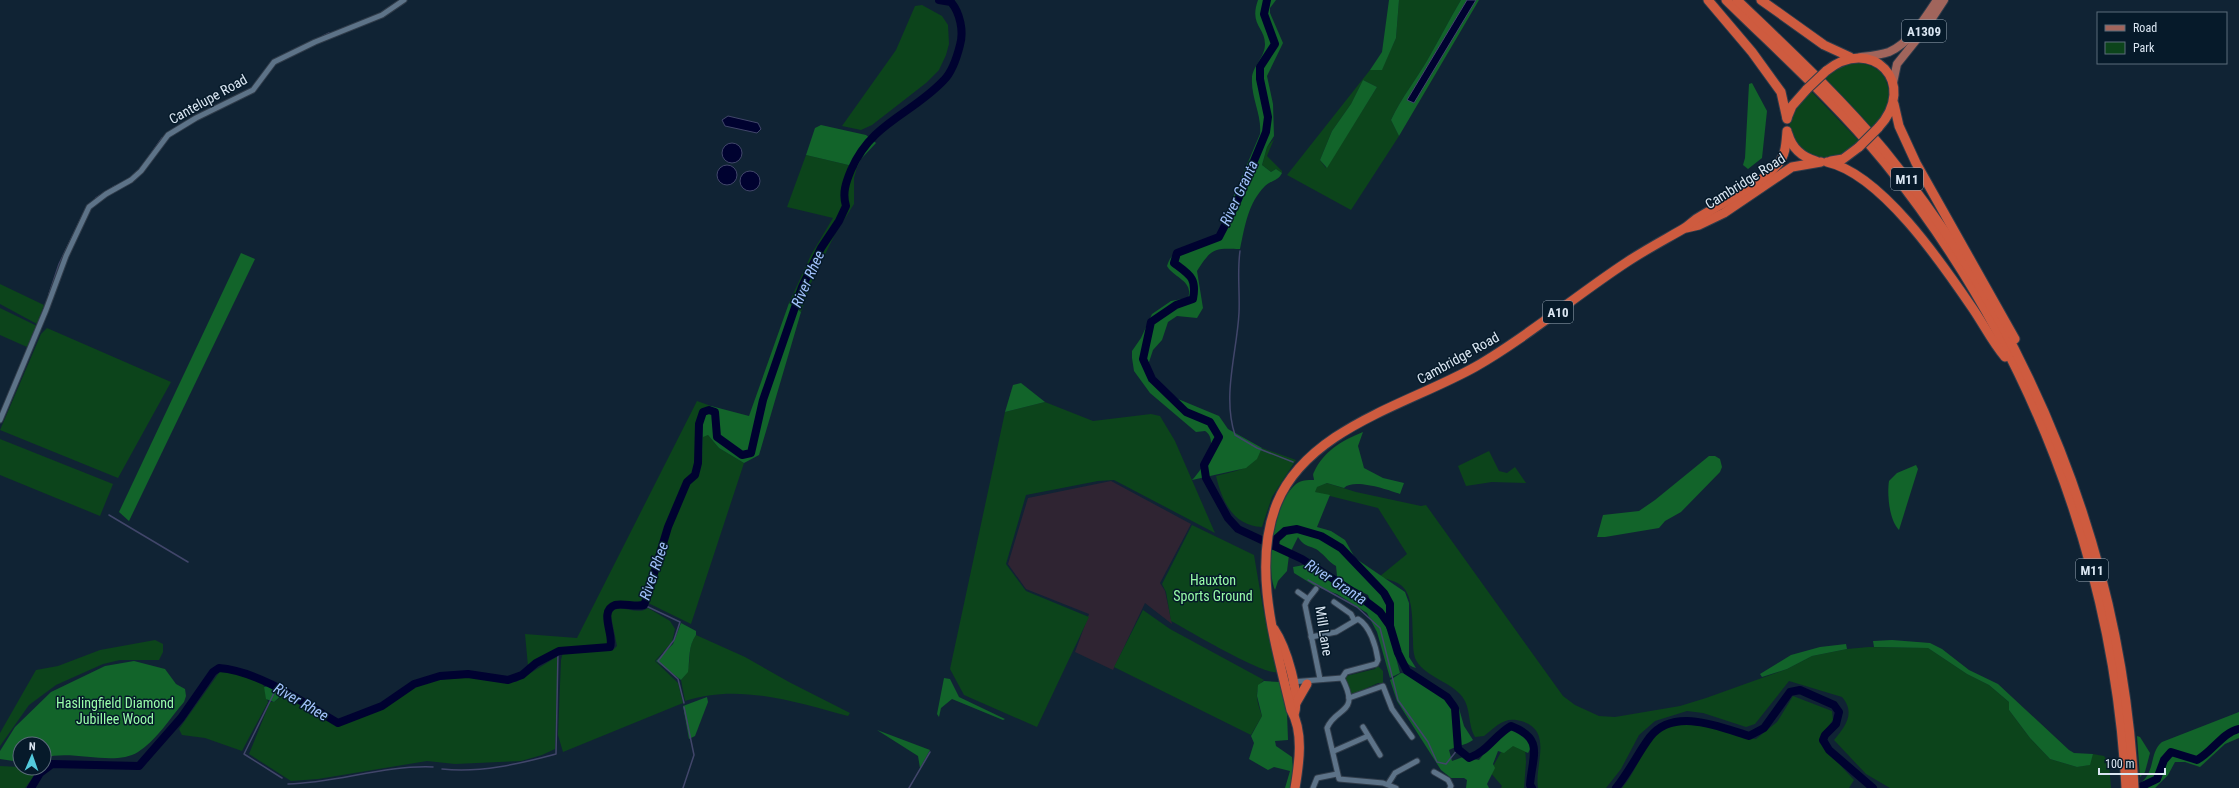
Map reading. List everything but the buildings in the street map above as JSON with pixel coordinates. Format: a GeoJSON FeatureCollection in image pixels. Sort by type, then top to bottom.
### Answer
{"type":"FeatureCollection","features":[{"type":"Feature","properties":{"kind":"highway"},"geometry":{"type":"LineString","coordinates":[[1708,0],[1752,52],[1781,92],[1787,119],[1787,131],[1793,146],[1800,154],[1810,159],[1824,162],[1843,159],[1859,146],[1886,119],[1894,104],[1893,84],[1880,66],[1824,46],[1761,0]]}},
{"type":"Feature","properties":{"kind":"highway","name":"M11"},"geometry":{"type":"LineString","coordinates":[[1726,0],[1857,130],[1885,164],[1949,251],[1990,319],[2019,374],[2047,434],[2066,486],[2096,584],[2115,677],[2129,777],[2134,788]]}},
{"type":"Feature","properties":{"kind":"highway","name":"M11"},"geometry":{"type":"LineString","coordinates":[[1737,0],[1856,118],[1921,197],[1954,245],[1978,285],[2035,390]]}},
{"type":"Feature","properties":{"kind":"highway"},"geometry":{"type":"LineString","coordinates":[[1787,119],[1792,106],[1826,71],[1837,62],[1856,58]]}},
{"type":"Feature","properties":{"kind":"highway","name":"M11"},"geometry":{"type":"LineString","coordinates":[[1894,104],[1900,126],[1913,157],[2022,352],[2035,390],[2062,454],[2096,556],[2115,634],[2124,679],[2129,777],[2126,788]]}},
{"type":"Feature","properties":{"kind":"highway","name":"Cambridge Road"},"geometry":{"type":"LineString","coordinates":[[1289,685],[1280,638],[1274,627],[1266,579],[1266,547],[1269,529],[1278,501],[1292,477],[1309,457],[1329,440],[1359,423],[1453,379],[1498,354],[1538,327],[1626,262],[1685,228],[1696,219],[1744,192],[1773,169],[1784,155],[1787,131]]}},
{"type":"Feature","properties":{"kind":"highway","name":"M11"},"geometry":{"type":"LineString","coordinates":[[1824,162],[1844,168],[1869,184],[1903,218],[1939,262],[2003,354],[2019,374]]}},
{"type":"Feature","properties":{"kind":"highway","name":"Cambridge Road"},"geometry":{"type":"LineString","coordinates":[[1685,228],[1699,225],[1724,213],[1792,167],[1824,162]]}},
{"type":"Feature","properties":{"kind":"highway"},"geometry":{"type":"LineString","coordinates":[[1296,703],[1308,683]]}},
{"type":"Feature","properties":{"kind":"highway","name":"A10"},"geometry":{"type":"LineString","coordinates":[[1289,685],[1296,703],[1294,715]]}},
{"type":"Feature","properties":{"kind":"highway","name":"A10"},"geometry":{"type":"LineString","coordinates":[[1289,685],[1299,752],[1295,788]]}},
{"type":"Feature","properties":{"kind":"main road","name":"A1309"},"geometry":{"type":"LineString","coordinates":[[1856,58],[1889,52],[1903,43],[1920,24],[1936,0]]}},
{"type":"Feature","properties":{"kind":"main road","name":"A1309"},"geometry":{"type":"LineString","coordinates":[[1893,84],[1897,64],[1926,29],[1944,0]]}},
{"type":"Feature","properties":{"kind":"street","name":"Cantelupe Road"},"geometry":{"type":"LineString","coordinates":[[0,420],[42,321],[66,256],[89,207],[106,194],[131,180],[141,171],[168,135],[196,118],[253,90],[274,62],[315,42],[382,15],[404,0]]}},
{"type":"Feature","properties":{"kind":"street"},"geometry":{"type":"LineString","coordinates":[[1308,599],[1316,589]]}},
{"type":"Feature","properties":{"kind":"street","name":"Mill Lane"},"geometry":{"type":"LineString","coordinates":[[1298,592],[1308,599],[1305,605],[1320,680]]}},
{"type":"Feature","properties":{"kind":"street"},"geometry":{"type":"LineString","coordinates":[[1334,602],[1351,614],[1354,620]]}},
{"type":"Feature","properties":{"kind":"street"},"geometry":{"type":"LineString","coordinates":[[1311,637],[1336,632],[1354,620],[1358,619],[1363,622],[1368,631],[1378,660],[1376,664],[1346,672],[1342,678]]}},
{"type":"Feature","properties":{"kind":"street"},"geometry":{"type":"LineString","coordinates":[[1289,685],[1342,678]]}},
{"type":"Feature","properties":{"kind":"street"},"geometry":{"type":"LineString","coordinates":[[1342,678],[1349,698],[1346,709],[1327,728],[1334,751],[1339,779],[1344,781],[1388,784],[1396,788]]}},
{"type":"Feature","properties":{"kind":"street"},"geometry":{"type":"LineString","coordinates":[[1349,698],[1383,686],[1392,709],[1412,737]]}},
{"type":"Feature","properties":{"kind":"street"},"geometry":{"type":"LineString","coordinates":[[1363,727],[1380,755]]}},
{"type":"Feature","properties":{"kind":"street"},"geometry":{"type":"LineString","coordinates":[[1334,751],[1368,736]]}},
{"type":"Feature","properties":{"kind":"street"},"geometry":{"type":"LineString","coordinates":[[1388,784],[1395,773],[1417,761]]}},
{"type":"Feature","properties":{"kind":"street"},"geometry":{"type":"LineString","coordinates":[[1434,772],[1448,780],[1451,786],[1450,788]]}},
{"type":"Feature","properties":{"kind":"street"},"geometry":{"type":"LineString","coordinates":[[1313,788],[1317,778],[1337,774]]}},
{"type":"Feature","properties":{"kind":"shaded area"},"geometry":{"type":"Polygon","coordinates":[[[1111,481],[1191,524],[1160,583],[1165,591],[1172,624],[1145,603],[1113,670],[1075,652],[1089,614],[1026,589],[1008,564],[1028,498],[1111,481]]]}},
{"type":"Feature","properties":{"kind":"green space"},"geometry":{"type":"Polygon","coordinates":[[[1258,0],[1276,0],[1270,8],[1270,13],[1283,43],[1267,76],[1273,104],[1274,136],[1267,147],[1262,165],[1271,172],[1276,169],[1282,173],[1277,179],[1265,186],[1251,207],[1240,249],[1218,249],[1214,251],[1206,258],[1197,271],[1203,308],[1197,318],[1177,316],[1168,322],[1162,340],[1153,350],[1149,362],[1150,369],[1160,384],[1178,399],[1219,416],[1228,429],[1262,448],[1257,459],[1246,468],[1192,480],[1208,456],[1211,442],[1209,436],[1205,431],[1196,432],[1150,393],[1134,371],[1132,351],[1141,338],[1152,314],[1171,301],[1188,298],[1189,292],[1186,284],[1167,266],[1170,259],[1175,253],[1182,249],[1218,233],[1260,134],[1259,120],[1252,86],[1254,70],[1263,54],[1265,44],[1263,33],[1258,25],[1255,15],[1258,0]]]}},
{"type":"Feature","properties":{"kind":"green space"},"geometry":{"type":"Polygon","coordinates":[[[1389,0],[1399,0],[1396,38],[1382,70],[1370,70],[1382,52],[1389,0]]]}},
{"type":"Feature","properties":{"kind":"green space"},"geometry":{"type":"Polygon","coordinates":[[[1399,0],[1461,0],[1428,59],[1399,104],[1391,120],[1399,136],[1351,210],[1287,175],[1370,70],[1382,69],[1396,38],[1399,0]],[[1363,80],[1351,104],[1332,131],[1320,160],[1326,168],[1377,87],[1363,80]]]}},
{"type":"Feature","properties":{"kind":"green space"},"geometry":{"type":"Polygon","coordinates":[[[1461,0],[1479,0],[1399,136],[1391,120],[1399,104],[1428,59],[1461,0]]]}},
{"type":"Feature","properties":{"kind":"green space"},"geometry":{"type":"Polygon","coordinates":[[[922,5],[942,16],[948,25],[949,44],[939,70],[926,83],[872,125],[861,130],[842,126],[896,50],[915,6],[922,5]]]}},
{"type":"Feature","properties":{"kind":"green space"},"geometry":{"type":"Polygon","coordinates":[[[1856,61],[1878,70],[1886,80],[1888,86],[1891,103],[1871,131],[1823,80],[1833,69],[1856,61]]]}},
{"type":"Feature","properties":{"kind":"green space"},"geometry":{"type":"Polygon","coordinates":[[[1363,80],[1377,87],[1327,168],[1320,160],[1332,131],[1351,104],[1363,80]]]}},
{"type":"Feature","properties":{"kind":"green space"},"geometry":{"type":"Polygon","coordinates":[[[1752,83],[1767,111],[1762,158],[1748,169],[1743,165],[1745,158],[1749,84],[1752,83]]]}},
{"type":"Feature","properties":{"kind":"green space"},"geometry":{"type":"Polygon","coordinates":[[[1810,90],[1859,141],[1841,155],[1828,160],[1811,156],[1804,151],[1797,144],[1790,128],[1790,120],[1793,111],[1810,90]]]}},
{"type":"Feature","properties":{"kind":"green space"},"geometry":{"type":"Polygon","coordinates":[[[821,125],[866,135],[876,143],[861,159],[857,167],[806,155],[815,128],[821,125]]]}},
{"type":"Feature","properties":{"kind":"green space"},"geometry":{"type":"Polygon","coordinates":[[[1274,139],[1267,156],[1282,171],[1282,173],[1276,169],[1271,172],[1262,165],[1267,147],[1274,139]]]}},
{"type":"Feature","properties":{"kind":"green space"},"geometry":{"type":"Polygon","coordinates":[[[806,155],[857,167],[854,178],[854,204],[835,234],[810,285],[801,312],[789,303],[811,255],[833,218],[787,207],[806,155]]]}},
{"type":"Feature","properties":{"kind":"green space"},"geometry":{"type":"Polygon","coordinates":[[[241,253],[255,259],[129,521],[119,512],[241,253]]]}},
{"type":"Feature","properties":{"kind":"green space"},"geometry":{"type":"Polygon","coordinates":[[[0,284],[44,305],[37,324],[0,304],[0,284]]]}},
{"type":"Feature","properties":{"kind":"green space"},"geometry":{"type":"Polygon","coordinates":[[[789,303],[801,312],[759,455],[744,463],[719,448],[708,435],[703,437],[702,460],[696,462],[698,415],[711,406],[749,416],[789,303]]]}},
{"type":"Feature","properties":{"kind":"green space"},"geometry":{"type":"Polygon","coordinates":[[[0,308],[37,326],[27,347],[0,335],[0,308]]]}},
{"type":"Feature","properties":{"kind":"green space"},"geometry":{"type":"Polygon","coordinates":[[[47,328],[171,382],[118,478],[0,430],[41,334],[47,328]]]}},
{"type":"Feature","properties":{"kind":"green space"},"geometry":{"type":"Polygon","coordinates":[[[1021,383],[1045,402],[1005,412],[1013,385],[1021,383]]]}},
{"type":"Feature","properties":{"kind":"green space"},"geometry":{"type":"Polygon","coordinates":[[[697,401],[711,406],[698,415],[702,447],[703,436],[708,435],[719,448],[744,463],[691,624],[644,601],[632,603],[615,602],[606,609],[606,628],[610,639],[607,645],[556,650],[528,666],[525,634],[577,638],[697,401]]]}},
{"type":"Feature","properties":{"kind":"green space"},"geometry":{"type":"Polygon","coordinates":[[[1045,402],[1093,421],[1151,414],[1160,416],[1175,441],[1215,533],[1114,480],[1098,481],[1026,495],[1006,564],[1026,591],[1089,617],[1037,727],[964,695],[950,669],[1005,412],[1045,402]]]}},
{"type":"Feature","properties":{"kind":"green space"},"geometry":{"type":"Polygon","coordinates":[[[1363,432],[1358,446],[1364,468],[1383,478],[1404,483],[1400,494],[1363,484],[1349,485],[1344,488],[1327,483],[1317,487],[1315,492],[1330,495],[1317,527],[1331,531],[1345,540],[1355,558],[1405,592],[1409,603],[1409,657],[1416,668],[1410,666],[1395,654],[1400,673],[1390,678],[1377,632],[1367,613],[1337,594],[1315,586],[1294,573],[1293,567],[1304,565],[1311,561],[1319,572],[1330,574],[1348,592],[1364,602],[1371,603],[1368,595],[1349,585],[1337,576],[1336,566],[1318,551],[1301,541],[1298,537],[1289,555],[1287,571],[1278,581],[1275,590],[1272,579],[1271,551],[1277,519],[1288,493],[1296,484],[1304,480],[1314,480],[1313,473],[1328,452],[1347,439],[1363,432]]]}},
{"type":"Feature","properties":{"kind":"green space"},"geometry":{"type":"Polygon","coordinates":[[[0,439],[113,484],[100,516],[0,475],[0,439]]]}},
{"type":"Feature","properties":{"kind":"green space"},"geometry":{"type":"Polygon","coordinates":[[[1262,448],[1296,460],[1272,497],[1262,527],[1252,526],[1236,517],[1226,503],[1216,476],[1237,471],[1249,465],[1258,456],[1262,448]]]}},
{"type":"Feature","properties":{"kind":"green space"},"geometry":{"type":"Polygon","coordinates":[[[1489,451],[1499,471],[1507,473],[1515,467],[1526,483],[1492,482],[1466,486],[1458,466],[1489,451]]]}},
{"type":"Feature","properties":{"kind":"green space"},"geometry":{"type":"Polygon","coordinates":[[[1709,456],[1715,456],[1720,459],[1722,467],[1720,472],[1681,512],[1665,521],[1659,528],[1597,537],[1603,515],[1639,511],[1655,500],[1709,456]]]}},
{"type":"Feature","properties":{"kind":"green space"},"geometry":{"type":"Polygon","coordinates":[[[1916,465],[1918,469],[1899,530],[1891,514],[1888,493],[1889,481],[1897,473],[1916,465]]]}},
{"type":"Feature","properties":{"kind":"green space"},"geometry":{"type":"Polygon","coordinates":[[[1327,483],[1356,492],[1421,506],[1426,505],[1563,696],[1575,705],[1599,716],[1615,717],[1680,706],[1787,669],[1812,656],[1847,649],[1869,647],[1928,648],[1967,674],[1989,685],[2009,702],[2009,710],[2030,738],[2050,759],[2077,767],[2089,765],[2093,754],[2104,756],[2109,763],[2111,788],[1890,788],[1866,774],[1834,740],[1845,725],[1849,714],[1846,703],[1842,697],[1789,681],[1755,724],[1746,727],[1703,713],[1687,711],[1655,721],[1639,735],[1621,769],[1606,788],[1538,788],[1537,779],[1540,740],[1537,732],[1531,726],[1521,721],[1510,720],[1501,723],[1484,736],[1475,737],[1464,699],[1455,689],[1423,669],[1415,658],[1413,648],[1412,611],[1406,591],[1397,583],[1379,577],[1407,554],[1378,508],[1314,492],[1316,487],[1327,483]]]}},
{"type":"Feature","properties":{"kind":"green space","name":"Hauxton Sports Ground"},"geometry":{"type":"Polygon","coordinates":[[[1192,525],[1254,555],[1263,608],[1278,672],[1258,667],[1242,660],[1171,621],[1166,592],[1162,584],[1192,525]]]}},
{"type":"Feature","properties":{"kind":"green space"},"geometry":{"type":"Polygon","coordinates":[[[648,608],[670,621],[675,629],[672,642],[655,661],[678,683],[683,703],[563,752],[558,735],[561,660],[563,652],[613,650],[617,646],[611,616],[612,611],[621,609],[639,611],[648,608]]]}},
{"type":"Feature","properties":{"kind":"green space"},"geometry":{"type":"Polygon","coordinates":[[[1143,610],[1170,629],[1264,680],[1260,684],[1257,692],[1262,716],[1251,735],[1114,667],[1143,610]]]}},
{"type":"Feature","properties":{"kind":"green space"},"geometry":{"type":"Polygon","coordinates":[[[681,623],[696,631],[696,635],[690,648],[688,672],[681,680],[656,661],[673,644],[681,623]]]}},
{"type":"Feature","properties":{"kind":"green space"},"geometry":{"type":"Polygon","coordinates":[[[696,635],[745,657],[789,682],[850,713],[848,716],[787,700],[746,694],[705,696],[685,701],[681,680],[688,668],[691,647],[696,635]]]}},
{"type":"Feature","properties":{"kind":"green space"},"geometry":{"type":"Polygon","coordinates":[[[155,640],[163,644],[163,652],[159,660],[120,660],[103,664],[56,685],[29,705],[0,746],[0,733],[36,670],[58,666],[100,650],[155,640]]]}},
{"type":"Feature","properties":{"kind":"green space"},"geometry":{"type":"Polygon","coordinates":[[[1892,640],[1930,643],[1942,649],[1969,670],[1998,684],[2069,750],[2074,753],[2093,754],[2090,765],[2077,767],[2050,759],[2030,738],[2009,710],[2009,702],[1989,685],[1967,674],[1928,648],[1874,647],[1873,641],[1892,640]]]}},
{"type":"Feature","properties":{"kind":"green space"},"geometry":{"type":"Polygon","coordinates":[[[1846,644],[1847,649],[1812,656],[1787,669],[1762,677],[1760,674],[1791,655],[1820,647],[1846,644]]]}},
{"type":"Feature","properties":{"kind":"green space"},"geometry":{"type":"Polygon","coordinates":[[[558,656],[555,749],[542,755],[521,761],[455,764],[427,761],[318,779],[291,781],[249,754],[270,702],[274,702],[282,696],[339,725],[380,710],[415,687],[430,680],[479,677],[516,682],[558,656]]]}},
{"type":"Feature","properties":{"kind":"green space","name":"Haslingfield Diamond Jubillee Wood"},"geometry":{"type":"Polygon","coordinates":[[[134,661],[165,669],[176,684],[185,689],[186,696],[184,702],[151,742],[138,752],[117,758],[67,755],[52,757],[52,736],[12,736],[12,761],[0,759],[0,751],[15,727],[51,692],[105,666],[134,661]]]}},
{"type":"Feature","properties":{"kind":"green space"},"geometry":{"type":"Polygon","coordinates":[[[1377,665],[1383,671],[1383,683],[1378,683],[1352,695],[1345,679],[1346,676],[1375,669],[1377,665]]]}},
{"type":"Feature","properties":{"kind":"green space"},"geometry":{"type":"Polygon","coordinates":[[[221,670],[263,683],[268,702],[242,751],[205,738],[182,735],[179,729],[221,670]]]}},
{"type":"Feature","properties":{"kind":"green space"},"geometry":{"type":"Polygon","coordinates":[[[1401,673],[1409,674],[1417,678],[1444,698],[1458,705],[1464,726],[1473,740],[1449,750],[1452,761],[1463,757],[1479,760],[1497,737],[1510,729],[1525,734],[1532,746],[1528,753],[1513,746],[1504,753],[1498,751],[1493,764],[1495,768],[1487,784],[1489,788],[1466,788],[1467,780],[1464,778],[1451,778],[1441,770],[1397,701],[1390,680],[1401,673]]]}},
{"type":"Feature","properties":{"kind":"green space"},"geometry":{"type":"Polygon","coordinates":[[[944,678],[950,679],[959,697],[1005,719],[1003,720],[952,699],[941,708],[939,717],[937,714],[944,678]]]}},
{"type":"Feature","properties":{"kind":"green space"},"geometry":{"type":"Polygon","coordinates":[[[1264,681],[1280,682],[1287,713],[1288,740],[1275,741],[1276,746],[1292,757],[1293,768],[1290,788],[1285,788],[1290,771],[1274,767],[1268,770],[1249,759],[1254,743],[1251,736],[1262,716],[1257,696],[1258,685],[1264,681]]]}},
{"type":"Feature","properties":{"kind":"green space"},"geometry":{"type":"Polygon","coordinates":[[[271,685],[283,694],[274,702],[266,699],[264,687],[271,685]]]}},
{"type":"Feature","properties":{"kind":"green space"},"geometry":{"type":"Polygon","coordinates":[[[1793,696],[1832,711],[1833,720],[1821,736],[1819,742],[1854,780],[1849,788],[1622,788],[1631,776],[1653,738],[1664,729],[1676,724],[1689,724],[1756,739],[1777,722],[1793,696]]]}},
{"type":"Feature","properties":{"kind":"green space"},"geometry":{"type":"Polygon","coordinates":[[[707,697],[708,702],[695,736],[689,739],[683,706],[707,697]]]}},
{"type":"Feature","properties":{"kind":"green space"},"geometry":{"type":"Polygon","coordinates":[[[2239,712],[2239,738],[2225,744],[2200,767],[2185,762],[2175,762],[2168,775],[2155,788],[2141,788],[2141,783],[2149,773],[2155,751],[2162,742],[2239,712]]]}},
{"type":"Feature","properties":{"kind":"green space"},"geometry":{"type":"Polygon","coordinates":[[[877,730],[930,750],[920,768],[918,756],[877,730]]]}},
{"type":"Feature","properties":{"kind":"green space"},"geometry":{"type":"Polygon","coordinates":[[[2137,736],[2140,737],[2150,753],[2145,772],[2140,777],[2137,736]]]}},
{"type":"Feature","properties":{"kind":"green space"},"geometry":{"type":"Polygon","coordinates":[[[1512,741],[1525,746],[1526,762],[1524,788],[1501,788],[1502,786],[1490,772],[1501,752],[1512,741]]]}},
{"type":"Feature","properties":{"kind":"green space"},"geometry":{"type":"Polygon","coordinates":[[[0,766],[12,767],[12,776],[34,776],[25,788],[0,788],[0,766]]]}},
{"type":"Feature","properties":{"kind":"water"},"geometry":{"type":"Polygon","coordinates":[[[1467,0],[1476,0],[1414,103],[1407,100],[1467,0]]]}},
{"type":"Feature","properties":{"kind":"water"},"geometry":{"type":"Polygon","coordinates":[[[728,116],[758,123],[761,129],[757,133],[725,126],[722,120],[728,116]]]}},
{"type":"Feature","properties":{"kind":"water"},"geometry":{"type":"Polygon","coordinates":[[[732,143],[739,146],[742,153],[739,160],[732,163],[725,160],[722,153],[725,146],[732,143]]]}},
{"type":"Feature","properties":{"kind":"water"},"geometry":{"type":"Polygon","coordinates":[[[727,165],[734,168],[737,175],[734,182],[727,185],[720,182],[717,175],[720,168],[727,165]]]}},
{"type":"Feature","properties":{"kind":"water"},"geometry":{"type":"Polygon","coordinates":[[[750,171],[757,174],[760,181],[757,188],[750,191],[743,188],[740,181],[743,174],[750,171]]]}},
{"type":"Feature","properties":{"kind":"waterway","name":"River Rhee"},"geometry":{"type":"LineString","coordinates":[[31,788],[40,773],[52,764],[139,766],[181,718],[213,672],[219,668],[234,670],[265,681],[338,723],[382,706],[414,684],[440,676],[468,674],[508,680],[522,675],[536,663],[559,651],[610,647],[611,642],[607,618],[610,608],[615,605],[644,605],[646,600],[668,527],[687,482],[695,475],[698,463],[699,424],[703,412],[709,410],[715,412],[717,437],[742,455],[751,453],[763,400],[802,287],[821,248],[839,221],[846,206],[846,183],[851,170],[860,154],[870,141],[893,120],[931,92],[944,80],[952,68],[958,54],[961,40],[962,34],[960,22],[957,11],[951,2],[939,0]]}},
{"type":"Feature","properties":{"kind":"waterway","name":"River Granta"},"geometry":{"type":"LineString","coordinates":[[1267,0],[1264,14],[1275,44],[1260,67],[1260,79],[1268,117],[1266,132],[1237,202],[1219,237],[1177,253],[1174,263],[1191,278],[1194,286],[1193,299],[1176,305],[1151,322],[1143,359],[1152,379],[1186,412],[1210,422],[1219,437],[1204,465],[1206,478],[1228,518],[1238,529],[1302,559],[1355,593],[1380,612],[1390,626],[1398,653],[1407,671],[1447,697],[1455,708],[1458,749],[1469,758],[1481,752],[1511,726],[1522,731],[1529,737],[1534,750],[1530,785],[1532,788]]}},
{"type":"Feature","properties":{"kind":"waterway"},"geometry":{"type":"LineString","coordinates":[[323,36],[329,33]]}},
{"type":"Feature","properties":{"kind":"waterway"},"geometry":{"type":"LineString","coordinates":[[146,161],[162,138]]}},
{"type":"Feature","properties":{"kind":"waterway"},"geometry":{"type":"LineString","coordinates":[[96,198],[115,186]]}},
{"type":"Feature","properties":{"kind":"waterway"},"geometry":{"type":"LineString","coordinates":[[49,294],[59,264],[86,208]]}},
{"type":"Feature","properties":{"kind":"waterway"},"geometry":{"type":"LineString","coordinates":[[1240,251],[1238,328],[1230,390],[1231,420],[1235,435],[1257,448],[1293,462]]}},
{"type":"Feature","properties":{"kind":"waterway"},"geometry":{"type":"LineString","coordinates":[[109,515],[188,562]]}},
{"type":"Feature","properties":{"kind":"waterway","name":"River Granta"},"geometry":{"type":"LineString","coordinates":[[1275,546],[1276,539],[1285,531],[1297,529],[1321,536],[1341,548],[1384,593],[1390,604],[1390,626]]}},
{"type":"Feature","properties":{"kind":"waterway"},"geometry":{"type":"LineString","coordinates":[[1308,580],[1357,607],[1380,628],[1398,700],[1428,742],[1437,762],[1446,764],[1458,749]]}},
{"type":"Feature","properties":{"kind":"waterway"},"geometry":{"type":"LineString","coordinates":[[644,605],[680,622],[674,640],[658,661],[678,679],[684,703]]}},
{"type":"Feature","properties":{"kind":"waterway"},"geometry":{"type":"LineString","coordinates":[[442,769],[485,769],[556,754],[558,651]]}},
{"type":"Feature","properties":{"kind":"waterway"},"geometry":{"type":"LineString","coordinates":[[277,687],[244,754],[282,778]]}},
{"type":"Feature","properties":{"kind":"waterway","name":"River Granta"},"geometry":{"type":"LineString","coordinates":[[1616,788],[1641,749],[1650,737],[1660,728],[1672,723],[1684,721],[1698,722],[1711,724],[1749,736],[1764,728],[1790,692],[1800,690],[1834,705],[1839,712],[1836,724],[1825,735],[1823,740],[1829,750],[1873,788]]}},
{"type":"Feature","properties":{"kind":"waterway"},"geometry":{"type":"LineString","coordinates":[[683,788],[694,755],[684,707]]}},
{"type":"Feature","properties":{"kind":"waterway","name":"River Granta"},"geometry":{"type":"LineString","coordinates":[[2138,788],[2157,779],[2164,760],[2171,752],[2197,760],[2228,734],[2239,729]]}},
{"type":"Feature","properties":{"kind":"waterway"},"geometry":{"type":"LineString","coordinates":[[909,788],[930,752]]}},
{"type":"Feature","properties":{"kind":"waterway"},"geometry":{"type":"LineString","coordinates":[[288,784],[324,781],[378,771],[415,767],[433,767]]}}]}
